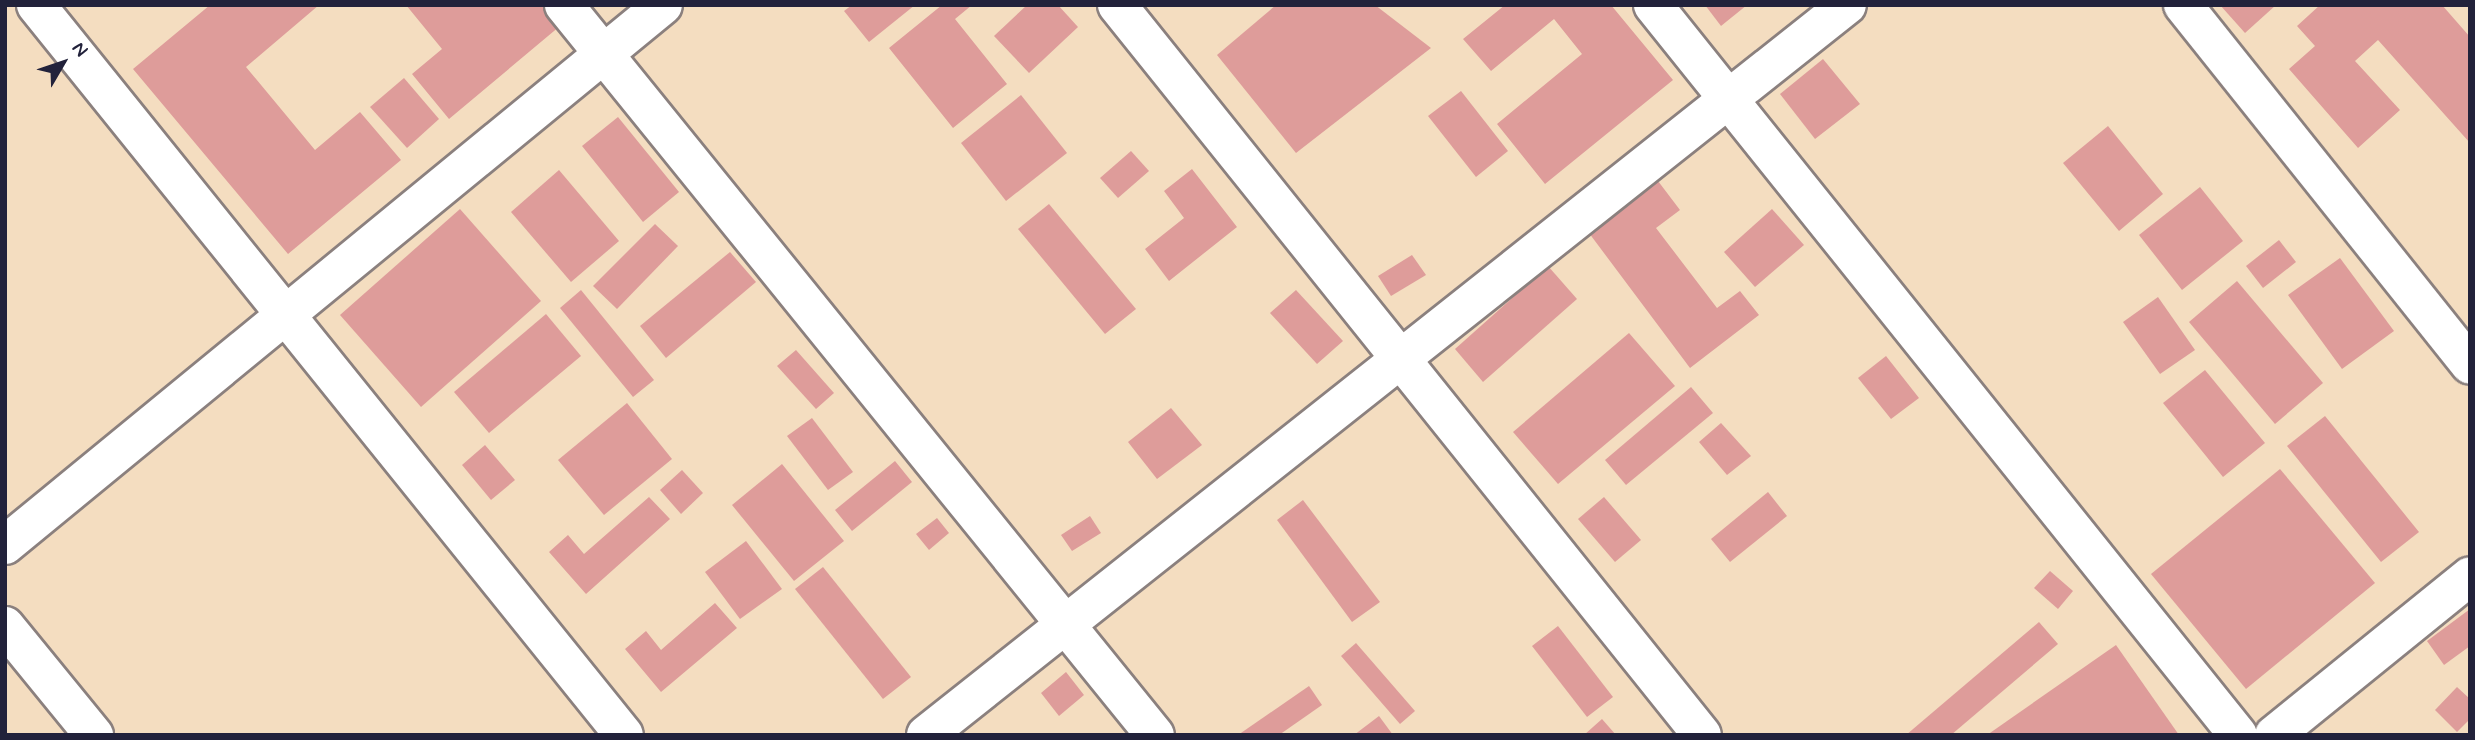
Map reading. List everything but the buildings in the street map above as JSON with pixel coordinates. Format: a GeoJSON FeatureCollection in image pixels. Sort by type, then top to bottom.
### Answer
{"type":"FeatureCollection","features":[{"type":"Feature","properties":{"kind":"street"},"geometry":{"type":"LineString","coordinates":[[36,5],[624,735]]}},
{"type":"Feature","properties":{"kind":"street"},"geometry":{"type":"LineString","coordinates":[[564,5],[1155,735]]}},
{"type":"Feature","properties":{"kind":"street"},"geometry":{"type":"LineString","coordinates":[[5,545],[663,5]]}},
{"type":"Feature","properties":{"kind":"street"},"geometry":{"type":"LineString","coordinates":[[1117,5],[1403,357],[1702,735]]}},
{"type":"Feature","properties":{"kind":"street"},"geometry":{"type":"LineString","coordinates":[[1653,5],[2238,735]]}},
{"type":"Feature","properties":{"kind":"street"},"geometry":{"type":"LineString","coordinates":[[926,735],[1847,5]]}},
{"type":"Feature","properties":{"kind":"street"},"geometry":{"type":"LineString","coordinates":[[2183,5],[2470,364]]}},
{"type":"Feature","properties":{"kind":"street"},"geometry":{"type":"LineString","coordinates":[[2274,735],[2470,576]]}},
{"type":"Feature","properties":{"kind":"street"},"geometry":{"type":"LineString","coordinates":[[5,626],[94,735]]}}]}
